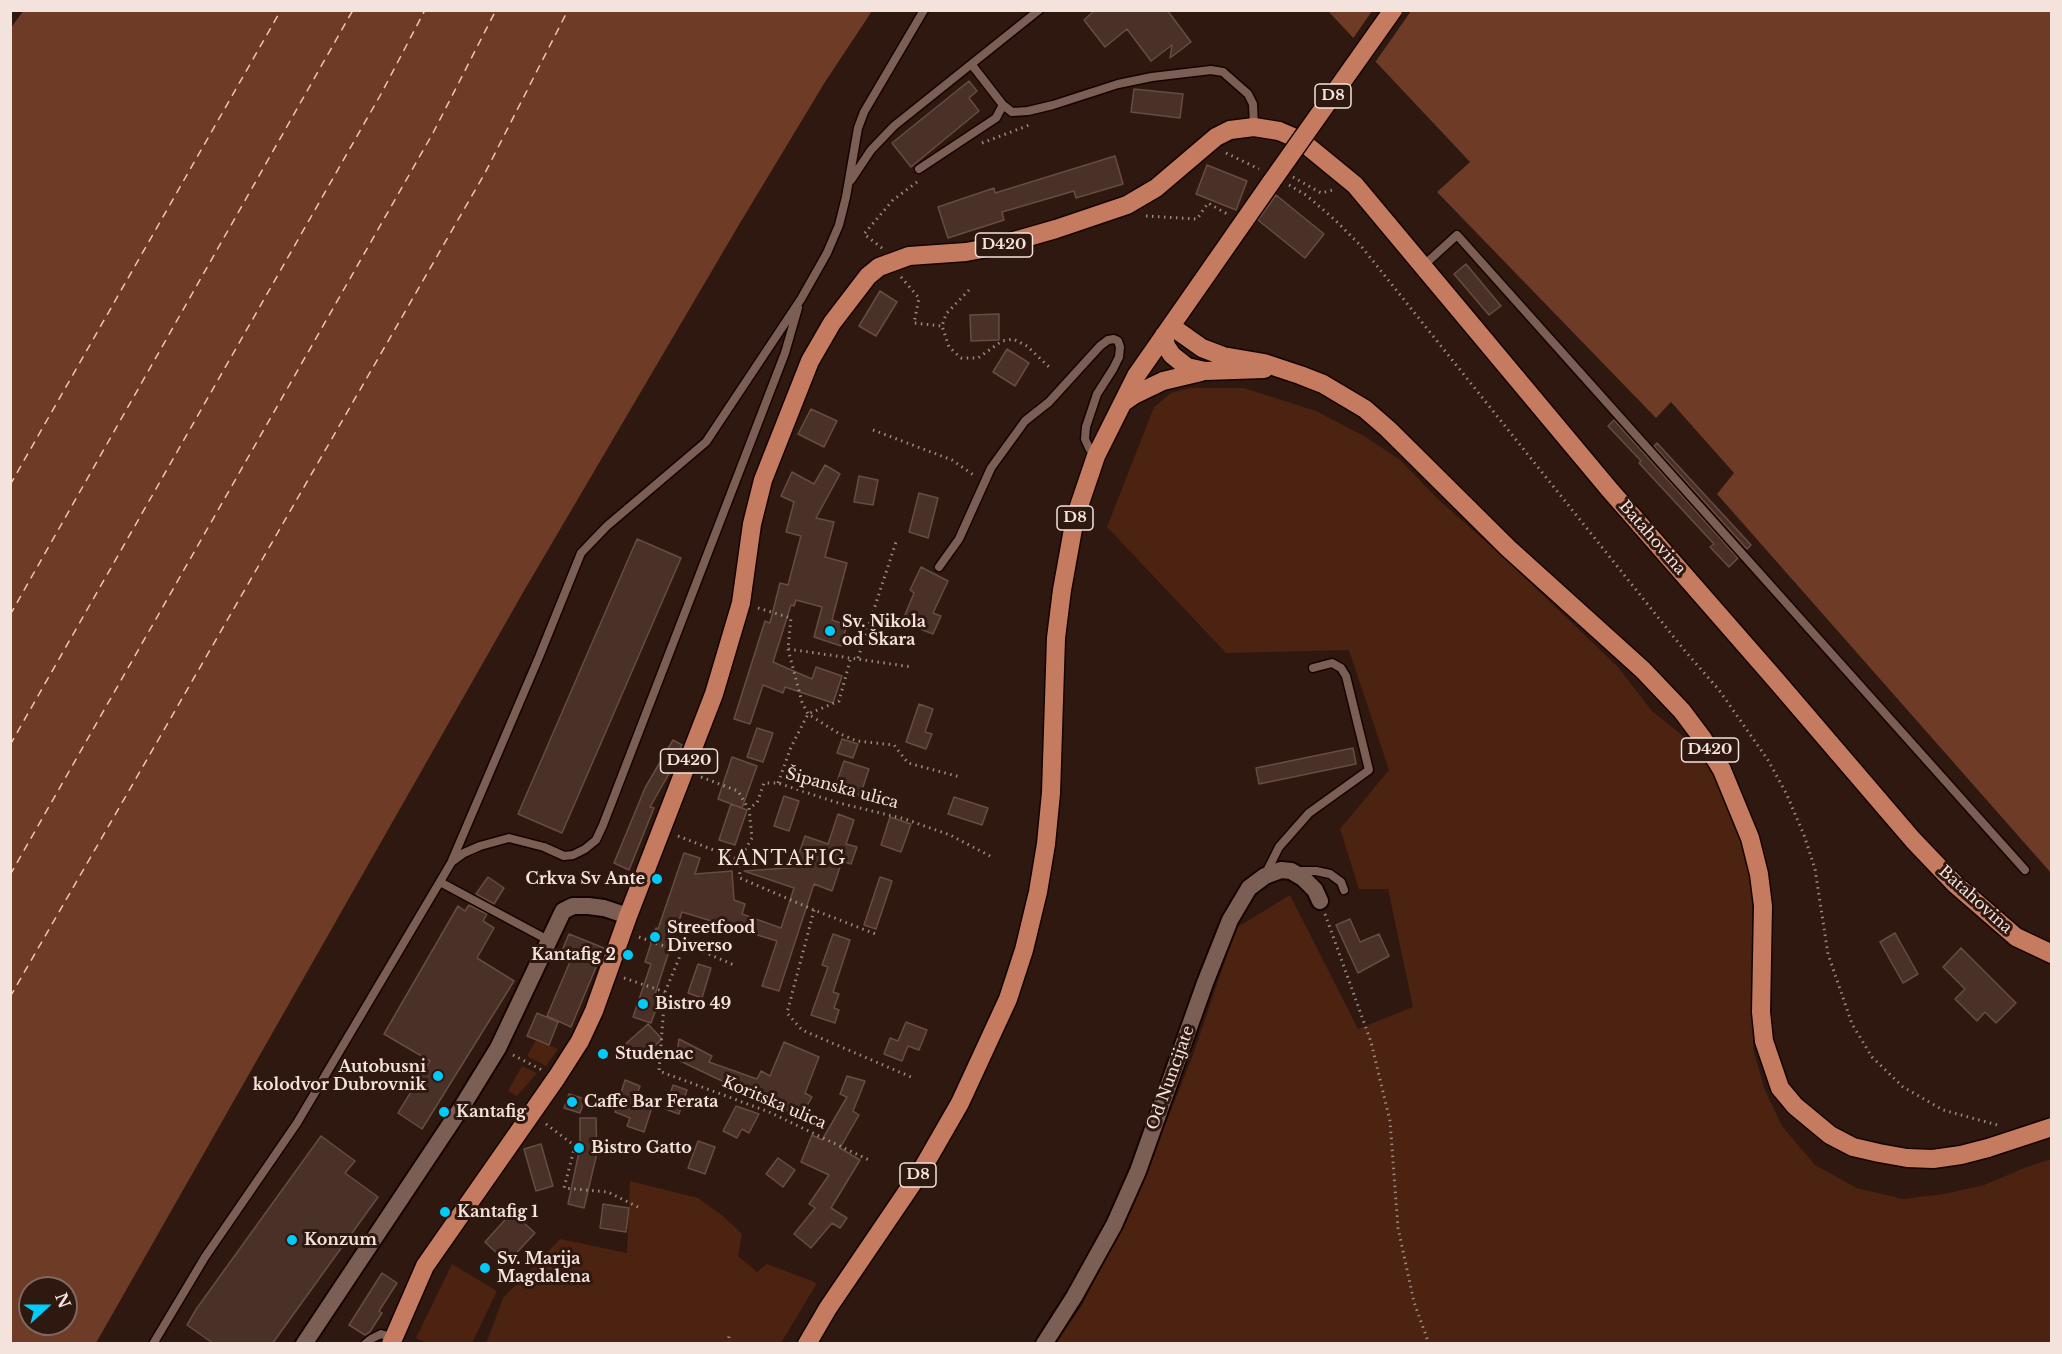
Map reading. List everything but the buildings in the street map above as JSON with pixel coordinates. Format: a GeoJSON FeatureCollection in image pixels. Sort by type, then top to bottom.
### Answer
{"type":"FeatureCollection","features":[{"type":"Feature","properties":{"kind":"main road","name":"D8"},"geometry":{"type":"LineString","coordinates":[[807,1344],[828,1308],[921,1171],[960,1103],[1008,999],[1024,950],[1038,892],[1046,844],[1051,793],[1056,638],[1062,590],[1075,518],[1096,456],[1136,376],[1393,10]]}},
{"type":"Feature","properties":{"kind":"main road","name":"Batahovina"},"geometry":{"type":"LineString","coordinates":[[1254,127],[1293,136],[1355,185],[1609,489],[1913,840],[1955,884],[2016,937],[2052,954]]}},
{"type":"Feature","properties":{"kind":"main road","name":"D420"},"geometry":{"type":"LineString","coordinates":[[392,1341],[426,1266],[557,1077],[580,1041],[594,1011],[625,924],[714,694],[741,603],[752,524],[763,480],[810,361],[832,323],[868,276],[879,267],[909,256],[993,248],[1116,209],[1141,198],[1156,188],[1216,137],[1230,130],[1254,127]]}},
{"type":"Feature","properties":{"kind":"main road","name":"D420"},"geometry":{"type":"LineString","coordinates":[[1278,368],[1205,371],[1187,367],[1172,355],[1166,346],[1167,330],[1211,352],[1251,359],[1278,368],[1323,384],[1365,409],[1508,548],[1643,670],[1682,711],[1703,739],[1722,770],[1737,802],[1760,874],[1763,913],[1761,1012],[1764,1041],[1780,1088],[1795,1106],[1830,1135],[1853,1147],[1907,1158],[1933,1159],[1961,1155],[2052,1127]]}},
{"type":"Feature","properties":{"kind":"main road"},"geometry":{"type":"LineString","coordinates":[[1120,406],[1134,394],[1155,384],[1178,376],[1205,371]]}},
{"type":"Feature","properties":{"kind":"street"},"geometry":{"type":"LineString","coordinates":[[1264,876],[1281,870],[1291,871],[1303,878],[1315,890],[1320,901]]}},
{"type":"Feature","properties":{"kind":"street","name":"Od Nuncijate"},"geometry":{"type":"LineString","coordinates":[[1044,1344],[1074,1297],[1114,1225],[1138,1171],[1230,920],[1249,888],[1264,876]]}},
{"type":"Feature","properties":{"kind":"street"},"geometry":{"type":"LineString","coordinates":[[304,1344],[463,1105],[498,1048],[563,911],[573,906],[604,908],[625,924]]}},
{"type":"Feature","properties":{"kind":"lane"},"geometry":{"type":"LineString","coordinates":[[153,1344],[205,1257],[297,1123],[451,863],[581,553],[607,526],[706,442],[801,299],[827,254],[839,225],[849,184],[858,128],[864,112],[924,10]]}},
{"type":"Feature","properties":{"kind":"lane"},"geometry":{"type":"LineString","coordinates":[[849,184],[870,150],[881,138],[1039,10]]}},
{"type":"Feature","properties":{"kind":"lane"},"geometry":{"type":"LineString","coordinates":[[972,65],[1003,105],[1012,112],[1053,105],[1118,84],[1152,77],[1210,70],[1223,72],[1248,94],[1253,104],[1254,127]]}},
{"type":"Feature","properties":{"kind":"lane"},"geometry":{"type":"LineString","coordinates":[[922,172],[996,118],[1003,105]]}},
{"type":"Feature","properties":{"kind":"lane"},"geometry":{"type":"LineString","coordinates":[[1423,266],[1457,235],[2025,870]]}},
{"type":"Feature","properties":{"kind":"lane"},"geometry":{"type":"LineString","coordinates":[[451,863],[464,853],[480,846],[509,838],[544,847],[564,856],[573,855],[585,849],[596,840],[784,353],[801,299]]}},
{"type":"Feature","properties":{"kind":"lane"},"geometry":{"type":"LineString","coordinates":[[939,567],[959,539],[991,468],[1025,421],[1049,402],[1100,346],[1114,339],[1118,341],[1120,347],[1119,357],[1097,394],[1086,427],[1085,439],[1096,456]]}},
{"type":"Feature","properties":{"kind":"lane"},"geometry":{"type":"LineString","coordinates":[[1264,876],[1279,847],[1309,813],[1370,770],[1346,676],[1341,668],[1332,663],[1313,668]]}},
{"type":"Feature","properties":{"kind":"lane"},"geometry":{"type":"LineString","coordinates":[[1291,871],[1316,870],[1330,874],[1341,882],[1344,890]]}},
{"type":"Feature","properties":{"kind":"lane"},"geometry":{"type":"LineString","coordinates":[[440,882],[549,940]]}},
{"type":"Feature","properties":{"kind":"lane"},"geometry":{"type":"LineString","coordinates":[[365,1344],[381,1334],[392,1341]]}},
{"type":"Feature","properties":{"kind":"path"},"geometry":{"type":"LineString","coordinates":[[979,145],[1051,117],[1053,105]]}},
{"type":"Feature","properties":{"kind":"path"},"geometry":{"type":"LineString","coordinates":[[1226,153],[1266,172]]}},
{"type":"Feature","properties":{"kind":"path"},"geometry":{"type":"LineString","coordinates":[[1260,169],[1264,161]]}},
{"type":"Feature","properties":{"kind":"path"},"geometry":{"type":"LineString","coordinates":[[885,249],[864,234],[893,200],[922,172]]}},
{"type":"Feature","properties":{"kind":"path"},"geometry":{"type":"LineString","coordinates":[[1293,177],[1321,193],[1355,185]]}},
{"type":"Feature","properties":{"kind":"path"},"geometry":{"type":"LineString","coordinates":[[1286,183],[1306,195],[1361,246],[1685,651],[1719,690],[1768,760],[1804,836],[1815,869],[1828,954],[1852,1024],[1872,1057],[1903,1087],[1943,1110],[2006,1127]]}},
{"type":"Feature","properties":{"kind":"path"},"geometry":{"type":"LineString","coordinates":[[1146,216],[1197,219],[1208,203],[1234,218]]}},
{"type":"Feature","properties":{"kind":"path"},"geometry":{"type":"LineString","coordinates":[[898,273],[919,298],[914,323],[942,326]]}},
{"type":"Feature","properties":{"kind":"path"},"geometry":{"type":"LineString","coordinates":[[969,290],[946,314],[942,326],[950,347],[961,358],[978,358],[1002,341],[1013,339],[1027,346],[1049,368]]}},
{"type":"Feature","properties":{"kind":"path"},"geometry":{"type":"LineString","coordinates":[[873,430],[952,460],[984,482]]}},
{"type":"Feature","properties":{"kind":"path"},"geometry":{"type":"LineString","coordinates":[[858,658],[896,542]]}},
{"type":"Feature","properties":{"kind":"path"},"geometry":{"type":"LineString","coordinates":[[758,608],[790,618],[788,649],[802,702],[808,714],[838,733],[857,741],[894,745],[908,763],[960,777]]}},
{"type":"Feature","properties":{"kind":"path"},"geometry":{"type":"LineString","coordinates":[[788,649],[912,667]]}},
{"type":"Feature","properties":{"kind":"path"},"geometry":{"type":"LineString","coordinates":[[778,783],[791,747],[808,714],[839,701],[851,657]]}},
{"type":"Feature","properties":{"kind":"path"},"geometry":{"type":"LineString","coordinates":[[685,770],[738,791],[749,808],[752,838],[740,860],[740,878],[878,935]]}},
{"type":"Feature","properties":{"kind":"path","name":"Šipanska ulica"},"geometry":{"type":"LineString","coordinates":[[749,808],[757,803],[764,783],[778,783],[835,802],[905,819],[950,835],[992,857]]}},
{"type":"Feature","properties":{"kind":"path"},"geometry":{"type":"LineString","coordinates":[[662,830],[740,860]]}},
{"type":"Feature","properties":{"kind":"path"},"geometry":{"type":"LineString","coordinates":[[1320,901],[1371,1042],[1390,1121],[1398,1228],[1414,1302],[1429,1344]]}},
{"type":"Feature","properties":{"kind":"path"},"geometry":{"type":"LineString","coordinates":[[814,910],[787,1013],[802,1030],[911,1077]]}},
{"type":"Feature","properties":{"kind":"path"},"geometry":{"type":"LineString","coordinates":[[625,924],[681,952]]}},
{"type":"Feature","properties":{"kind":"path"},"geometry":{"type":"LineString","coordinates":[[609,972],[665,992],[685,944],[734,965]]}},
{"type":"Feature","properties":{"kind":"path","name":"Koritska ulica"},"geometry":{"type":"LineString","coordinates":[[665,992],[659,1071],[769,1112],[871,1161]]}},
{"type":"Feature","properties":{"kind":"path"},"geometry":{"type":"LineString","coordinates":[[498,1048],[557,1077]]}},
{"type":"Feature","properties":{"kind":"path"},"geometry":{"type":"LineString","coordinates":[[532,1114],[575,1146],[564,1188],[608,1192],[642,1209]]}},
{"type":"Feature","properties":{"kind":"path"},"geometry":{"type":"LineString","coordinates":[[728,1344],[729,1336]]}},
{"type":"Feature","properties":{"kind":"shaded area"},"geometry":{"type":"Polygon","coordinates":[[[24,10],[872,11],[825,82],[740,223],[525,589],[96,1343],[11,1343],[10,29],[24,10]]]}},
{"type":"Feature","properties":{"kind":"shaded area"},"geometry":{"type":"Polygon","coordinates":[[[1328,11],[2051,11],[2051,873],[1717,494],[1734,473],[1671,402],[1656,418],[1437,192],[1470,162],[1328,11]]]}},
{"type":"Feature","properties":{"kind":"shaded area"},"geometry":{"type":"Polygon","coordinates":[[[1191,388],[1244,388],[1316,411],[1364,436],[1399,459],[1441,502],[1500,554],[1618,667],[1652,711],[1695,746],[1723,785],[1743,832],[1752,890],[1753,1048],[1764,1088],[1782,1126],[1815,1165],[1857,1188],[1903,1199],[1944,1194],[1984,1185],[2051,1159],[2051,1343],[1055,1344],[1081,1307],[1122,1226],[1193,1055],[1236,928],[1290,895],[1358,1029],[1413,1007],[1388,889],[1359,889],[1340,829],[1389,770],[1349,650],[1226,653],[1107,527],[1154,407],[1171,393],[1191,388]]]}},
{"type":"Feature","properties":{"kind":"shaded area"},"geometry":{"type":"Polygon","coordinates":[[[536,1040],[558,1049],[546,1066],[527,1056],[536,1040]]]}},
{"type":"Feature","properties":{"kind":"shaded area"},"geometry":{"type":"Polygon","coordinates":[[[522,1066],[537,1073],[517,1096],[508,1091],[522,1066]]]}},
{"type":"Feature","properties":{"kind":"shaded area"},"geometry":{"type":"Polygon","coordinates":[[[630,1181],[698,1198],[723,1216],[742,1234],[738,1256],[757,1272],[767,1264],[817,1283],[781,1343],[486,1344],[503,1298],[560,1239],[627,1253],[630,1181]]]}},
{"type":"Feature","properties":{"kind":"shaded area"},"geometry":{"type":"Polygon","coordinates":[[[452,1264],[497,1291],[472,1343],[426,1343],[416,1338],[452,1264]]]}},
{"type":"Feature","properties":{"kind":"pier"},"geometry":{"type":"Polygon","coordinates":[[[1372,11],[1411,11],[1374,64],[1352,40],[1372,11]]]}},
{"type":"Feature","properties":{"kind":"ferry route"},"geometry":{"type":"LineString","coordinates":[[10,485],[281,10]]}},
{"type":"Feature","properties":{"kind":"ferry route"},"geometry":{"type":"LineString","coordinates":[[10,615],[353,10]]}},
{"type":"Feature","properties":{"kind":"ferry route"},"geometry":{"type":"LineString","coordinates":[[10,745],[381,94],[425,10]]}},
{"type":"Feature","properties":{"kind":"ferry route"},"geometry":{"type":"LineString","coordinates":[[10,875],[433,133],[496,10]]}},
{"type":"Feature","properties":{"kind":"ferry route"},"geometry":{"type":"LineString","coordinates":[[10,997],[485,173],[568,10]]}},
{"type":"Feature","properties":{"kind":"place","name":"Sv. Nikola od Škara"},"geometry":{"type":"Point","coordinates":[830,631]}},
{"type":"Feature","properties":{"kind":"place","name":"Crkva Sv Ante"},"geometry":{"type":"Point","coordinates":[657,879]}},
{"type":"Feature","properties":{"kind":"place","name":"Streetfood Diverso"},"geometry":{"type":"Point","coordinates":[655,937]}},
{"type":"Feature","properties":{"kind":"place","name":"Kantafig 2"},"geometry":{"type":"Point","coordinates":[628,955]}},
{"type":"Feature","properties":{"kind":"place","name":"Bistro 49"},"geometry":{"type":"Point","coordinates":[643,1004]}},
{"type":"Feature","properties":{"kind":"place","name":"Studenac"},"geometry":{"type":"Point","coordinates":[603,1054]}},
{"type":"Feature","properties":{"kind":"place","name":"Autobusni kolodvor Dubrovnik"},"geometry":{"type":"Point","coordinates":[438,1076]}},
{"type":"Feature","properties":{"kind":"place","name":"Caffe Bar Ferata"},"geometry":{"type":"Point","coordinates":[572,1102]}},
{"type":"Feature","properties":{"kind":"place","name":"Kantafig"},"geometry":{"type":"Point","coordinates":[444,1112]}},
{"type":"Feature","properties":{"kind":"place","name":"Bistro Gatto"},"geometry":{"type":"Point","coordinates":[579,1148]}},
{"type":"Feature","properties":{"kind":"place","name":"Kantafig 1"},"geometry":{"type":"Point","coordinates":[445,1212]}},
{"type":"Feature","properties":{"kind":"place","name":"Konzum"},"geometry":{"type":"Point","coordinates":[292,1240]}},
{"type":"Feature","properties":{"kind":"place","name":"Sv. Marija Magdalena"},"geometry":{"type":"Point","coordinates":[485,1268]}},
{"type":"Feature","properties":{"kind":"district","name":"KANTAFIG"},"geometry":{"type":"Point","coordinates":[782,859]}}]}
